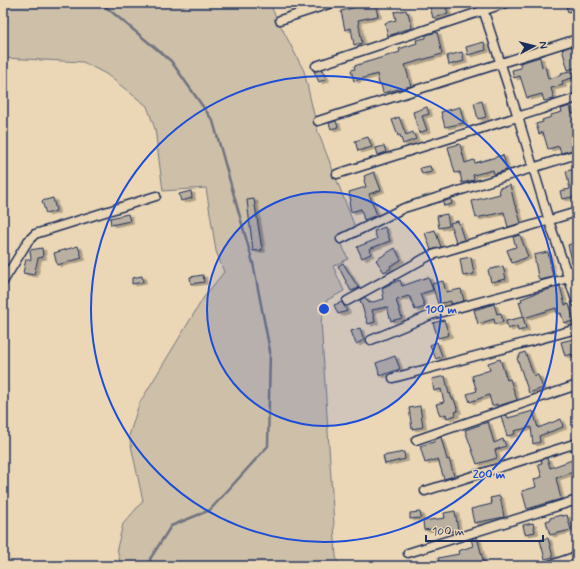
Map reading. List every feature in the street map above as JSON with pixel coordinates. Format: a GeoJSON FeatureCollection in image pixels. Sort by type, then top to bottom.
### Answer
{"type":"FeatureCollection","features":[{"type":"Feature","properties":{"kind":"street"},"geometry":{"type":"LineString","coordinates":[[280,20],[332,3]]}},
{"type":"Feature","properties":{"kind":"street"},"geometry":{"type":"LineString","coordinates":[[316,66],[482,7],[506,3]]}},
{"type":"Feature","properties":{"kind":"street"},"geometry":{"type":"LineString","coordinates":[[482,7],[518,117],[549,221],[577,303]]}},
{"type":"Feature","properties":{"kind":"street"},"geometry":{"type":"LineString","coordinates":[[318,121],[577,40]]}},
{"type":"Feature","properties":{"kind":"street"},"geometry":{"type":"LineString","coordinates":[[336,174],[577,98]]}},
{"type":"Feature","properties":{"kind":"street"},"geometry":{"type":"LineString","coordinates":[[341,239],[404,208],[577,154]]}},
{"type":"Feature","properties":{"kind":"street"},"geometry":{"type":"LineString","coordinates":[[3,282],[28,241],[35,234],[156,196]]}},
{"type":"Feature","properties":{"kind":"street"},"geometry":{"type":"LineString","coordinates":[[346,301],[429,256],[577,212]]}},
{"type":"Feature","properties":{"kind":"street"},"geometry":{"type":"LineString","coordinates":[[371,340],[431,315],[568,275],[577,269]]}},
{"type":"Feature","properties":{"kind":"street"},"geometry":{"type":"LineString","coordinates":[[393,378],[577,329]]}},
{"type":"Feature","properties":{"kind":"street"},"geometry":{"type":"LineString","coordinates":[[416,440],[577,386]]}},
{"type":"Feature","properties":{"kind":"street"},"geometry":{"type":"LineString","coordinates":[[425,490],[577,443]]}},
{"type":"Feature","properties":{"kind":"street"},"geometry":{"type":"LineString","coordinates":[[408,553],[577,500]]}},
{"type":"Feature","properties":{"kind":"street"},"geometry":{"type":"LineString","coordinates":[[548,566],[577,556]]}},
{"type":"Feature","properties":{"kind":"shaded area"},"geometry":{"type":"Polygon","coordinates":[[[3,3],[269,3],[304,71],[318,132],[355,227],[338,235],[348,259],[333,266],[344,291],[327,300],[321,321],[336,556],[338,566],[121,566],[117,548],[123,524],[143,501],[129,436],[139,404],[204,297],[224,272],[216,251],[206,188],[163,191],[155,129],[147,106],[106,74],[83,62],[3,58],[3,3]]]}},
{"type":"Feature","properties":{"kind":"building"},"geometry":{"type":"Polygon","coordinates":[[[375,3],[378,16],[358,20],[362,43],[354,45],[351,28],[345,30],[341,11],[375,3]]]}},
{"type":"Feature","properties":{"kind":"building"},"geometry":{"type":"Polygon","coordinates":[[[429,3],[445,3],[448,14],[433,18],[429,3]]]}},
{"type":"Feature","properties":{"kind":"building"},"geometry":{"type":"Polygon","coordinates":[[[565,3],[575,3],[577,9],[568,12],[565,3]]]}},
{"type":"Feature","properties":{"kind":"building"},"geometry":{"type":"Polygon","coordinates":[[[406,10],[412,28],[388,36],[385,23],[396,20],[394,12],[406,10]]]}},
{"type":"Feature","properties":{"kind":"building"},"geometry":{"type":"Polygon","coordinates":[[[437,32],[442,54],[405,65],[411,86],[383,93],[377,74],[354,81],[351,70],[355,69],[354,66],[400,52],[399,49],[417,43],[416,40],[426,38],[426,35],[437,32]]]}},
{"type":"Feature","properties":{"kind":"building"},"geometry":{"type":"Polygon","coordinates":[[[484,42],[486,50],[468,55],[466,47],[484,42]]]}},
{"type":"Feature","properties":{"kind":"building"},"geometry":{"type":"Polygon","coordinates":[[[576,45],[577,67],[568,70],[562,49],[576,45]]]}},
{"type":"Feature","properties":{"kind":"building"},"geometry":{"type":"Polygon","coordinates":[[[462,52],[464,61],[449,65],[447,56],[462,52]]]}},
{"type":"Feature","properties":{"kind":"building"},"geometry":{"type":"Polygon","coordinates":[[[540,57],[542,67],[545,66],[548,79],[562,75],[561,73],[570,71],[571,73],[574,72],[575,77],[562,81],[563,85],[551,88],[554,99],[544,101],[542,94],[527,98],[520,76],[514,78],[512,70],[521,68],[520,63],[540,57]]]}},
{"type":"Feature","properties":{"kind":"building"},"geometry":{"type":"Polygon","coordinates":[[[322,70],[326,79],[319,82],[314,71],[322,70]]]}},
{"type":"Feature","properties":{"kind":"building"},"geometry":{"type":"Polygon","coordinates":[[[482,101],[486,117],[478,119],[474,103],[482,101]]]}},
{"type":"Feature","properties":{"kind":"building"},"geometry":{"type":"Polygon","coordinates":[[[570,106],[572,114],[577,112],[577,149],[561,153],[559,146],[548,149],[543,132],[539,134],[536,124],[543,122],[542,120],[551,117],[551,115],[562,112],[561,109],[570,106]]]}},
{"type":"Feature","properties":{"kind":"building"},"geometry":{"type":"Polygon","coordinates":[[[427,107],[429,114],[422,116],[427,130],[419,133],[413,112],[427,107]]]}},
{"type":"Feature","properties":{"kind":"building"},"geometry":{"type":"Polygon","coordinates":[[[460,107],[464,123],[445,127],[441,112],[460,107]]]}},
{"type":"Feature","properties":{"kind":"building"},"geometry":{"type":"Polygon","coordinates":[[[399,117],[406,135],[413,132],[416,139],[403,144],[400,135],[398,136],[392,120],[399,117]]]}},
{"type":"Feature","properties":{"kind":"building"},"geometry":{"type":"Polygon","coordinates":[[[336,121],[338,127],[331,129],[329,123],[336,121]]]}},
{"type":"Feature","properties":{"kind":"building"},"geometry":{"type":"Polygon","coordinates":[[[368,137],[372,147],[358,151],[355,141],[368,137]]]}},
{"type":"Feature","properties":{"kind":"building"},"geometry":{"type":"Polygon","coordinates":[[[460,144],[465,163],[474,160],[475,163],[503,155],[507,170],[494,174],[493,170],[473,175],[474,180],[462,183],[460,172],[455,173],[448,147],[460,144]]]}},
{"type":"Feature","properties":{"kind":"building"},"geometry":{"type":"Polygon","coordinates":[[[384,146],[386,152],[378,155],[376,148],[384,146]]]}},
{"type":"Feature","properties":{"kind":"building"},"geometry":{"type":"Polygon","coordinates":[[[430,166],[432,172],[422,174],[420,168],[430,166]]]}},
{"type":"Feature","properties":{"kind":"building"},"geometry":{"type":"Polygon","coordinates":[[[576,169],[577,196],[562,199],[560,191],[570,189],[566,171],[576,169]]]}},
{"type":"Feature","properties":{"kind":"building"},"geometry":{"type":"Polygon","coordinates":[[[374,172],[381,190],[369,194],[377,215],[364,220],[361,209],[351,212],[349,192],[366,187],[364,176],[374,172]]]}},
{"type":"Feature","properties":{"kind":"building"},"geometry":{"type":"Polygon","coordinates":[[[510,185],[521,223],[508,227],[504,212],[476,218],[472,201],[500,194],[499,188],[510,185]]]}},
{"type":"Feature","properties":{"kind":"building"},"geometry":{"type":"Polygon","coordinates":[[[191,191],[192,198],[181,201],[179,194],[191,191]]]}},
{"type":"Feature","properties":{"kind":"building"},"geometry":{"type":"Polygon","coordinates":[[[53,198],[56,211],[46,214],[42,201],[53,198]]]}},
{"type":"Feature","properties":{"kind":"building"},"geometry":{"type":"Polygon","coordinates":[[[254,199],[262,250],[253,251],[247,200],[254,199]]]}},
{"type":"Feature","properties":{"kind":"building"},"geometry":{"type":"Polygon","coordinates":[[[451,199],[452,204],[444,206],[443,202],[451,199]]]}},
{"type":"Feature","properties":{"kind":"building"},"geometry":{"type":"Polygon","coordinates":[[[128,214],[130,221],[111,225],[110,218],[128,214]]]}},
{"type":"Feature","properties":{"kind":"building"},"geometry":{"type":"Polygon","coordinates":[[[447,214],[449,226],[439,228],[437,216],[447,214]]]}},
{"type":"Feature","properties":{"kind":"building"},"geometry":{"type":"Polygon","coordinates":[[[458,221],[464,240],[456,242],[450,223],[458,221]]]}},
{"type":"Feature","properties":{"kind":"building"},"geometry":{"type":"Polygon","coordinates":[[[385,227],[390,241],[369,249],[371,254],[362,258],[357,247],[377,239],[374,231],[385,227]]]}},
{"type":"Feature","properties":{"kind":"building"},"geometry":{"type":"Polygon","coordinates":[[[435,230],[441,247],[431,250],[425,233],[435,230]]]}},
{"type":"Feature","properties":{"kind":"building"},"geometry":{"type":"Polygon","coordinates":[[[520,235],[528,257],[512,263],[507,250],[516,247],[513,237],[520,235]]]}},
{"type":"Feature","properties":{"kind":"building"},"geometry":{"type":"Polygon","coordinates":[[[577,242],[577,264],[573,264],[568,245],[577,242]]]}},
{"type":"Feature","properties":{"kind":"building"},"geometry":{"type":"Polygon","coordinates":[[[78,246],[82,258],[57,265],[54,253],[78,246]]]}},
{"type":"Feature","properties":{"kind":"building"},"geometry":{"type":"Polygon","coordinates":[[[42,248],[43,257],[38,258],[34,275],[23,273],[26,259],[31,260],[30,250],[42,248]]]}},
{"type":"Feature","properties":{"kind":"building"},"geometry":{"type":"Polygon","coordinates":[[[395,248],[401,260],[390,266],[391,268],[384,272],[376,260],[395,248]]]}},
{"type":"Feature","properties":{"kind":"building"},"geometry":{"type":"Polygon","coordinates":[[[548,252],[553,277],[540,280],[538,277],[534,255],[548,252]]]}},
{"type":"Feature","properties":{"kind":"building"},"geometry":{"type":"Polygon","coordinates":[[[471,257],[474,274],[463,276],[460,259],[471,257]]]}},
{"type":"Feature","properties":{"kind":"building"},"geometry":{"type":"Polygon","coordinates":[[[343,263],[359,288],[351,291],[338,266],[343,263]]]}},
{"type":"Feature","properties":{"kind":"building"},"geometry":{"type":"Polygon","coordinates":[[[503,266],[506,279],[491,282],[488,270],[503,266]]]}},
{"type":"Feature","properties":{"kind":"building"},"geometry":{"type":"Polygon","coordinates":[[[203,275],[204,282],[191,284],[190,277],[203,275]]]}},
{"type":"Feature","properties":{"kind":"building"},"geometry":{"type":"Polygon","coordinates":[[[142,276],[143,282],[132,284],[132,278],[142,276]]]}},
{"type":"Feature","properties":{"kind":"building"},"geometry":{"type":"Polygon","coordinates":[[[428,277],[433,290],[420,294],[425,307],[415,310],[410,297],[408,296],[396,300],[402,318],[391,321],[387,307],[372,310],[375,322],[368,324],[360,300],[365,297],[369,303],[384,299],[382,288],[390,284],[400,280],[402,286],[428,277]]]}},
{"type":"Feature","properties":{"kind":"building"},"geometry":{"type":"Polygon","coordinates":[[[443,281],[446,292],[461,289],[464,301],[451,304],[451,301],[438,304],[432,284],[443,281]]]}},
{"type":"Feature","properties":{"kind":"building"},"geometry":{"type":"Polygon","coordinates":[[[560,286],[565,305],[569,304],[574,321],[564,323],[561,313],[557,314],[556,308],[524,318],[519,302],[522,301],[521,299],[560,286]]]}},
{"type":"Feature","properties":{"kind":"building"},"geometry":{"type":"Polygon","coordinates":[[[342,302],[347,311],[338,314],[334,305],[342,302]]]}},
{"type":"Feature","properties":{"kind":"building"},"geometry":{"type":"Polygon","coordinates":[[[494,304],[497,314],[501,313],[503,322],[495,324],[494,319],[478,324],[474,310],[494,304]]]}},
{"type":"Feature","properties":{"kind":"building"},"geometry":{"type":"Polygon","coordinates":[[[523,317],[526,329],[518,331],[517,326],[508,329],[506,321],[523,317]]]}},
{"type":"Feature","properties":{"kind":"building"},"geometry":{"type":"Polygon","coordinates":[[[444,320],[449,335],[438,338],[433,323],[444,320]]]}},
{"type":"Feature","properties":{"kind":"building"},"geometry":{"type":"Polygon","coordinates":[[[360,328],[364,340],[356,344],[351,331],[360,328]]]}},
{"type":"Feature","properties":{"kind":"building"},"geometry":{"type":"Polygon","coordinates":[[[573,339],[574,341],[577,341],[577,365],[575,365],[572,354],[565,356],[561,342],[573,339]]]}},
{"type":"Feature","properties":{"kind":"building"},"geometry":{"type":"Polygon","coordinates":[[[437,342],[442,356],[436,359],[430,345],[437,342]]]}},
{"type":"Feature","properties":{"kind":"building"},"geometry":{"type":"Polygon","coordinates":[[[525,352],[534,376],[538,375],[543,388],[529,393],[517,358],[520,354],[525,352]]]}},
{"type":"Feature","properties":{"kind":"building"},"geometry":{"type":"Polygon","coordinates":[[[395,356],[400,369],[380,376],[376,363],[395,356]]]}},
{"type":"Feature","properties":{"kind":"building"},"geometry":{"type":"Polygon","coordinates":[[[500,359],[507,380],[510,379],[517,400],[498,406],[497,404],[492,406],[489,395],[470,402],[467,394],[477,391],[472,376],[490,370],[488,363],[500,359]]]}},
{"type":"Feature","properties":{"kind":"building"},"geometry":{"type":"Polygon","coordinates":[[[445,376],[449,394],[450,393],[452,399],[454,399],[458,411],[455,412],[456,415],[447,418],[446,414],[440,416],[436,404],[444,402],[441,389],[434,391],[432,379],[445,376]]]}},
{"type":"Feature","properties":{"kind":"building"},"geometry":{"type":"Polygon","coordinates":[[[420,406],[423,427],[412,429],[409,408],[420,406]]]}},
{"type":"Feature","properties":{"kind":"building"},"geometry":{"type":"Polygon","coordinates":[[[533,411],[538,428],[561,419],[563,427],[539,436],[540,442],[533,444],[531,427],[514,431],[515,434],[507,436],[501,417],[507,415],[508,418],[533,411]]]}},
{"type":"Feature","properties":{"kind":"building"},"geometry":{"type":"Polygon","coordinates":[[[488,422],[494,443],[503,439],[506,446],[495,450],[497,458],[477,464],[465,430],[488,422]]]}},
{"type":"Feature","properties":{"kind":"building"},"geometry":{"type":"Polygon","coordinates":[[[441,437],[447,460],[449,459],[454,476],[444,479],[438,459],[425,463],[420,446],[434,442],[434,440],[441,437]]]}},
{"type":"Feature","properties":{"kind":"building"},"geometry":{"type":"Polygon","coordinates":[[[404,452],[405,459],[385,464],[383,456],[404,452]]]}},
{"type":"Feature","properties":{"kind":"building"},"geometry":{"type":"Polygon","coordinates":[[[547,458],[550,468],[572,460],[576,471],[556,478],[561,499],[527,509],[522,491],[536,487],[534,479],[542,477],[538,464],[542,463],[541,460],[547,458]]]}},
{"type":"Feature","properties":{"kind":"building"},"geometry":{"type":"Polygon","coordinates":[[[500,496],[504,517],[474,523],[471,509],[492,504],[490,498],[500,496]]]}},
{"type":"Feature","properties":{"kind":"building"},"geometry":{"type":"Polygon","coordinates":[[[455,511],[458,530],[448,532],[447,527],[424,530],[423,521],[445,518],[444,513],[455,511]]]}},
{"type":"Feature","properties":{"kind":"building"},"geometry":{"type":"Polygon","coordinates":[[[420,512],[421,518],[410,519],[410,513],[420,512]]]}},
{"type":"Feature","properties":{"kind":"building"},"geometry":{"type":"Polygon","coordinates":[[[567,515],[571,530],[550,535],[546,521],[550,520],[550,518],[567,515]]]}},
{"type":"Feature","properties":{"kind":"building"},"geometry":{"type":"Polygon","coordinates":[[[533,523],[535,532],[525,534],[523,525],[533,523]]]}},
{"type":"Feature","properties":{"kind":"building"},"geometry":{"type":"Polygon","coordinates":[[[477,537],[484,564],[477,566],[440,566],[438,558],[459,554],[458,551],[473,546],[471,539],[477,537]]]}},
{"type":"Feature","properties":{"kind":"building"},"geometry":{"type":"Polygon","coordinates":[[[548,538],[553,557],[545,559],[540,540],[548,538]]]}},
{"type":"Feature","properties":{"kind":"waterway"},"geometry":{"type":"LineString","coordinates":[[101,3],[171,61],[213,121],[253,263],[270,351],[268,446],[210,510],[171,526],[150,559],[152,566]]}}]}
